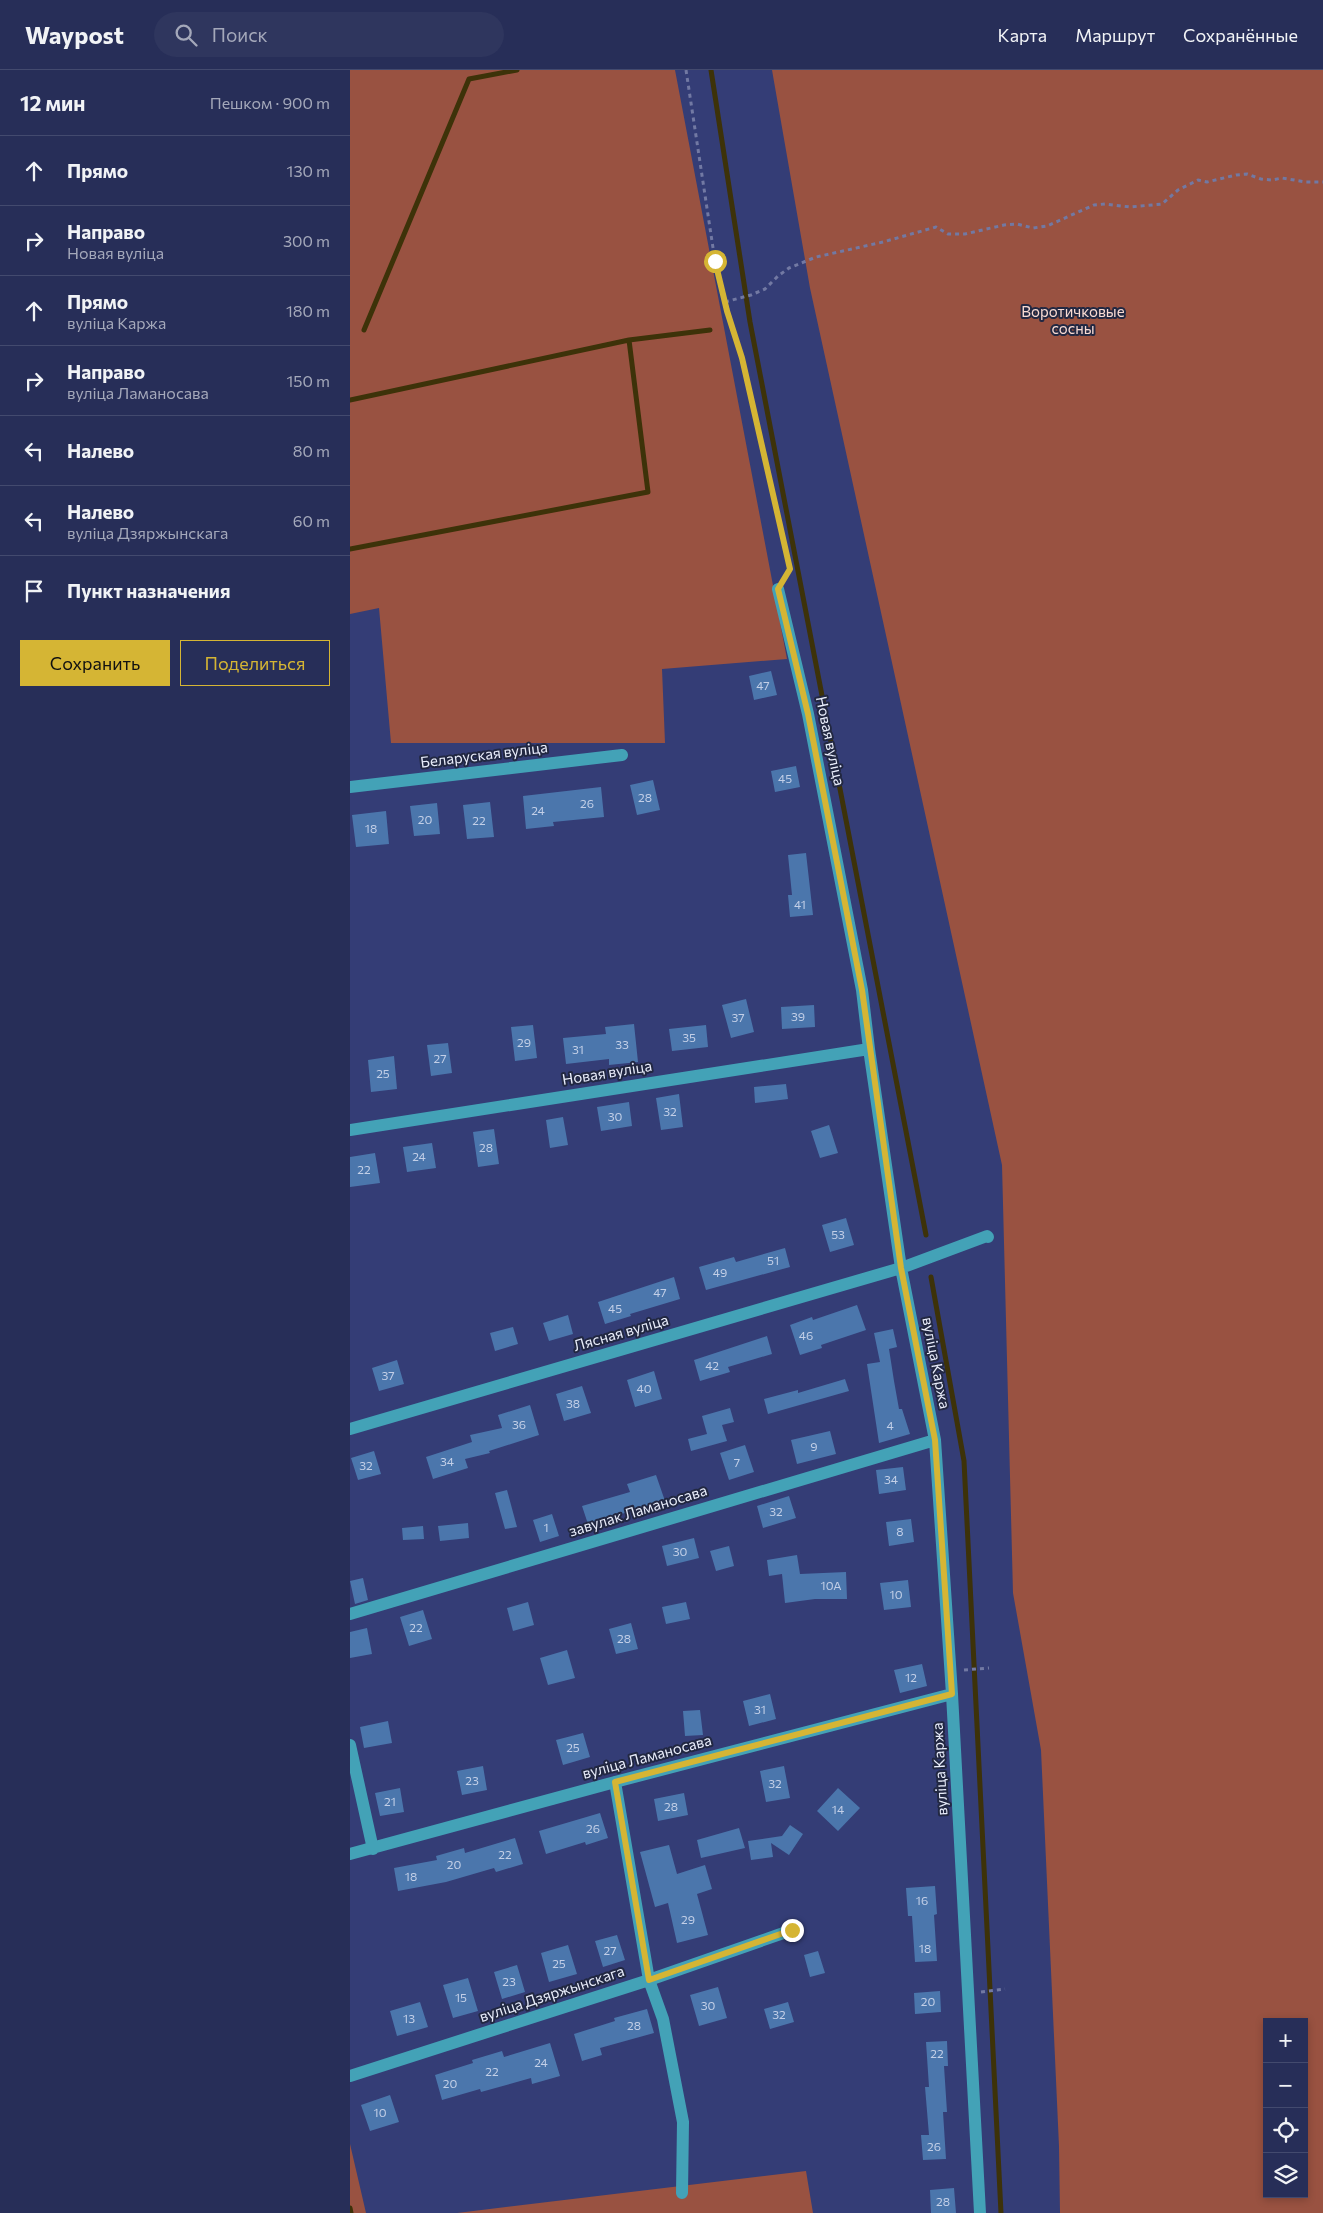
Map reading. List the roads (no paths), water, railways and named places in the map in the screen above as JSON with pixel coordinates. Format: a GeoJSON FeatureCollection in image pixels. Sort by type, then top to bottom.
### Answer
{"type":"FeatureCollection","features":[{"type":"Feature","properties":{"kind":"street","name":"Новая вуліца"},"geometry":{"type":"LineString","coordinates":[[778,589],[808,714],[862,990],[901,1268]]}},
{"type":"Feature","properties":{"kind":"street","name":"Беларуская вуліца"},"geometry":{"type":"LineString","coordinates":[[350,787],[622,754]]}},
{"type":"Feature","properties":{"kind":"street","name":"Новая вуліца"},"geometry":{"type":"LineString","coordinates":[[350,1130],[870,1049]]}},
{"type":"Feature","properties":{"kind":"street","name":"Лясная вуліца"},"geometry":{"type":"LineString","coordinates":[[350,1428],[901,1268],[988,1237]]}},
{"type":"Feature","properties":{"kind":"street","name":"вуліца Каржа"},"geometry":{"type":"LineString","coordinates":[[901,1268],[935,1440],[952,1694],[980,2213]]}},
{"type":"Feature","properties":{"kind":"street","name":"завулак Ламаносава"},"geometry":{"type":"LineString","coordinates":[[350,1614],[935,1440]]}},
{"type":"Feature","properties":{"kind":"street","name":"вуліца Ламаносава"},"geometry":{"type":"LineString","coordinates":[[350,1854],[615,1782],[952,1694]]}},
{"type":"Feature","properties":{"kind":"street"},"geometry":{"type":"LineString","coordinates":[[350,1745],[372,1849]]}},
{"type":"Feature","properties":{"kind":"street"},"geometry":{"type":"LineString","coordinates":[[615,1782],[649,1980],[663,2019],[683,2122],[682,2193]]}},
{"type":"Feature","properties":{"kind":"street","name":"вуліца Дзяржынскага"},"geometry":{"type":"LineString","coordinates":[[350,2076],[649,1980],[792,1930]]}},
{"type":"Feature","properties":{"kind":"waterway"},"geometry":{"type":"LineString","coordinates":[[364,330],[469,79],[517,70]]}},
{"type":"Feature","properties":{"kind":"waterway"},"geometry":{"type":"LineString","coordinates":[[711,70],[750,322],[926,1235]]}},
{"type":"Feature","properties":{"kind":"waterway"},"geometry":{"type":"LineString","coordinates":[[350,400],[629,340],[710,330]]}},
{"type":"Feature","properties":{"kind":"waterway"},"geometry":{"type":"LineString","coordinates":[[350,549],[648,492],[629,340]]}},
{"type":"Feature","properties":{"kind":"waterway"},"geometry":{"type":"LineString","coordinates":[[931,1277],[964,1461],[1001,2213]]}},
{"type":"Feature","properties":{"kind":"waterway"},"geometry":{"type":"LineString","coordinates":[[350,2208],[351,2213]]}},
{"type":"Feature","properties":{"kind":"park label","name":"Воротичковые сосны"},"geometry":{"type":"Point","coordinates":[1073,320]}}]}
